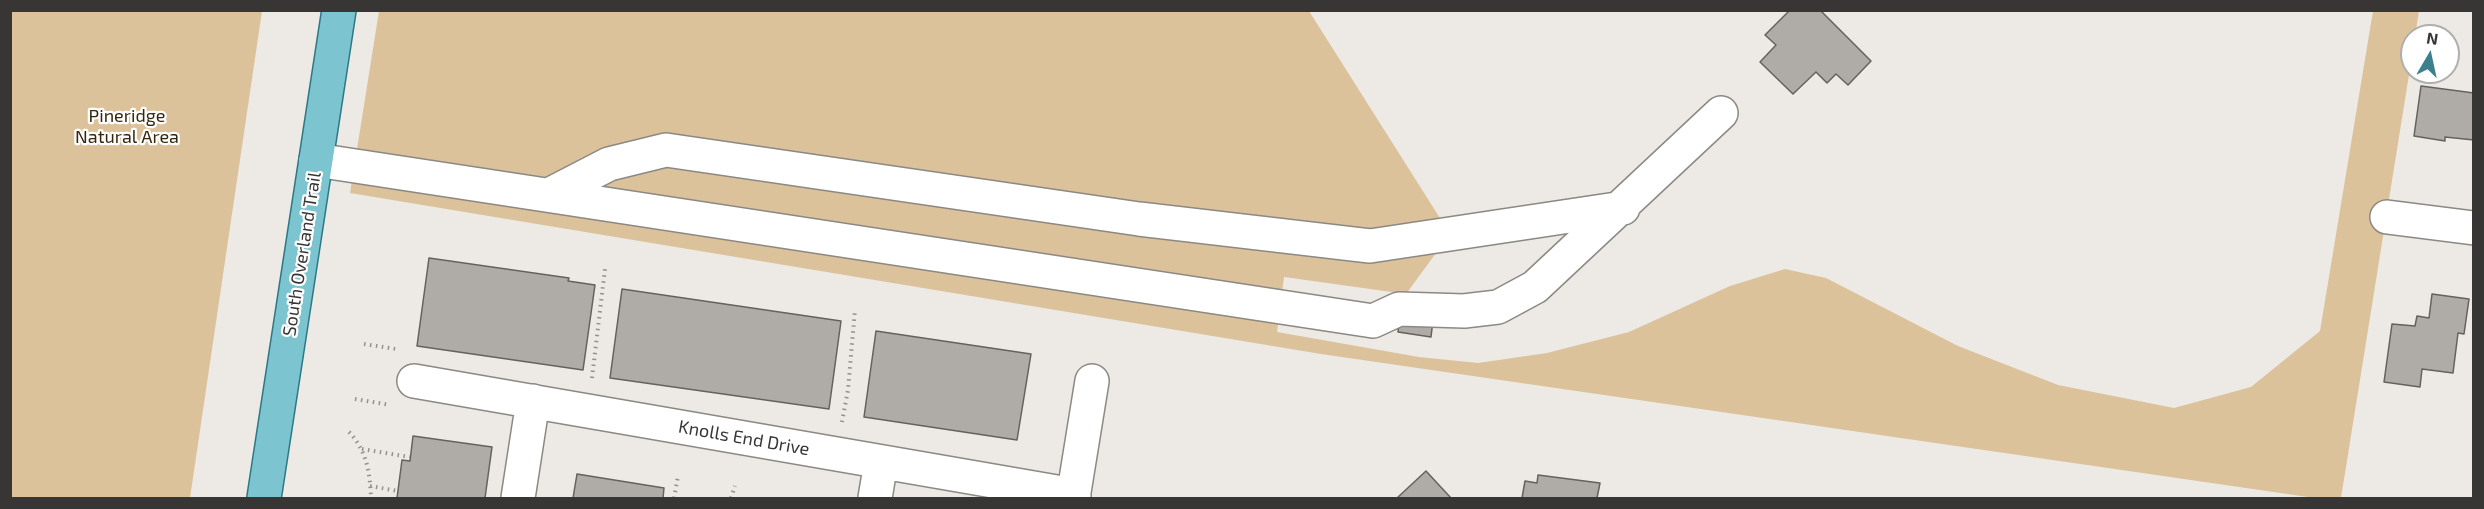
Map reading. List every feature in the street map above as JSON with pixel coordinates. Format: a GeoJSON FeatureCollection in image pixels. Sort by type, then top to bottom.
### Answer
{"type":"FeatureCollection","features":[{"type":"Feature","properties":{"kind":"main road","name":"South Overland Trail"},"geometry":{"type":"LineString","coordinates":[[264,498],[339,10]]}},
{"type":"Feature","properties":{"kind":"street"},"geometry":{"type":"LineString","coordinates":[[316,160],[1373,321],[1399,309],[1464,311],[1498,307],[1535,287],[1623,208],[1721,113]]}},
{"type":"Feature","properties":{"kind":"street"},"geometry":{"type":"LineString","coordinates":[[549,195],[609,164],[666,150],[1138,219],[1370,246],[1623,208]]}},
{"type":"Feature","properties":{"kind":"street"},"geometry":{"type":"LineString","coordinates":[[2387,218],[2474,228]]}},
{"type":"Feature","properties":{"kind":"street","name":"Knolls End Drive"},"geometry":{"type":"LineString","coordinates":[[414,381],[1073,497]]}},
{"type":"Feature","properties":{"kind":"street"},"geometry":{"type":"LineString","coordinates":[[1073,497],[1092,381]]}},
{"type":"Feature","properties":{"kind":"street"},"geometry":{"type":"LineString","coordinates":[[518,498],[533,401]]}},
{"type":"Feature","properties":{"kind":"street"},"geometry":{"type":"LineString","coordinates":[[875,498],[881,462]]}},
{"type":"Feature","properties":{"kind":"path"},"geometry":{"type":"LineString","coordinates":[[589,389],[597,350],[605,269]]}},
{"type":"Feature","properties":{"kind":"path"},"geometry":{"type":"LineString","coordinates":[[840,431],[848,390],[855,309]]}},
{"type":"Feature","properties":{"kind":"path"},"geometry":{"type":"LineString","coordinates":[[364,344],[396,349]]}},
{"type":"Feature","properties":{"kind":"path"},"geometry":{"type":"LineString","coordinates":[[349,432],[362,449],[371,498]]}},
{"type":"Feature","properties":{"kind":"path"},"geometry":{"type":"LineString","coordinates":[[362,449],[410,457]]}},
{"type":"Feature","properties":{"kind":"path"},"geometry":{"type":"LineString","coordinates":[[674,498],[678,476]]}},
{"type":"Feature","properties":{"kind":"path"},"geometry":{"type":"LineString","coordinates":[[370,486],[398,491]]}},
{"type":"Feature","properties":{"kind":"path"},"geometry":{"type":"LineString","coordinates":[[731,498],[735,486]]}},
{"type":"Feature","properties":{"kind":"green space","name":"Pineridge Natural Area"},"geometry":{"type":"Polygon","coordinates":[[[10,11],[262,11],[190,498],[11,498],[10,11]]]}},
{"type":"Feature","properties":{"kind":"green space"},"geometry":{"type":"Polygon","coordinates":[[[379,11],[1309,11],[1450,234],[1406,294],[1284,277],[1277,332],[1419,357],[1478,363],[1547,353],[1629,332],[1730,286],[1785,269],[1826,278],[1958,346],[2058,385],[2174,408],[2251,387],[2320,331],[2373,11],[2419,11],[2417,24],[2400,24],[2400,84],[2408,84],[2341,498],[2315,498],[1321,354],[350,193],[379,11]]]}},
{"type":"Feature","properties":{"kind":"building"},"geometry":{"type":"Polygon","coordinates":[[[1790,10],[1820,10],[1871,61],[1848,85],[1836,74],[1827,83],[1816,72],[1793,94],[1760,62],[1776,45],[1765,35],[1790,10]]]}},
{"type":"Feature","properties":{"kind":"building"},"geometry":{"type":"Polygon","coordinates":[[[2421,86],[2474,93],[2474,140],[2445,137],[2445,141],[2414,136],[2421,86]]]}},
{"type":"Feature","properties":{"kind":"building"},"geometry":{"type":"Polygon","coordinates":[[[429,258],[569,278],[568,281],[595,285],[583,370],[417,346],[429,258]]]}},
{"type":"Feature","properties":{"kind":"building"},"geometry":{"type":"Polygon","coordinates":[[[622,289],[841,321],[829,409],[610,378],[622,289]]]}},
{"type":"Feature","properties":{"kind":"building"},"geometry":{"type":"Polygon","coordinates":[[[2432,294],[2469,299],[2464,334],[2458,333],[2453,373],[2422,369],[2420,387],[2384,382],[2392,324],[2415,326],[2417,316],[2429,318],[2432,294]]]}},
{"type":"Feature","properties":{"kind":"building"},"geometry":{"type":"Polygon","coordinates":[[[1400,315],[1433,320],[1431,337],[1398,332],[1400,315]]]}},
{"type":"Feature","properties":{"kind":"building"},"geometry":{"type":"Polygon","coordinates":[[[876,331],[1031,354],[1017,440],[864,417],[876,331]]]}},
{"type":"Feature","properties":{"kind":"building"},"geometry":{"type":"Polygon","coordinates":[[[413,436],[492,447],[485,498],[397,498],[402,460],[410,461],[413,436]]]}},
{"type":"Feature","properties":{"kind":"building"},"geometry":{"type":"Polygon","coordinates":[[[1426,471],[1451,498],[1397,498],[1426,471]]]}},
{"type":"Feature","properties":{"kind":"building"},"geometry":{"type":"Polygon","coordinates":[[[577,474],[664,488],[663,498],[573,498],[577,474]]]}},
{"type":"Feature","properties":{"kind":"building"},"geometry":{"type":"Polygon","coordinates":[[[1538,475],[1600,483],[1597,498],[1522,498],[1525,481],[1537,483],[1538,475]]]}}]}
